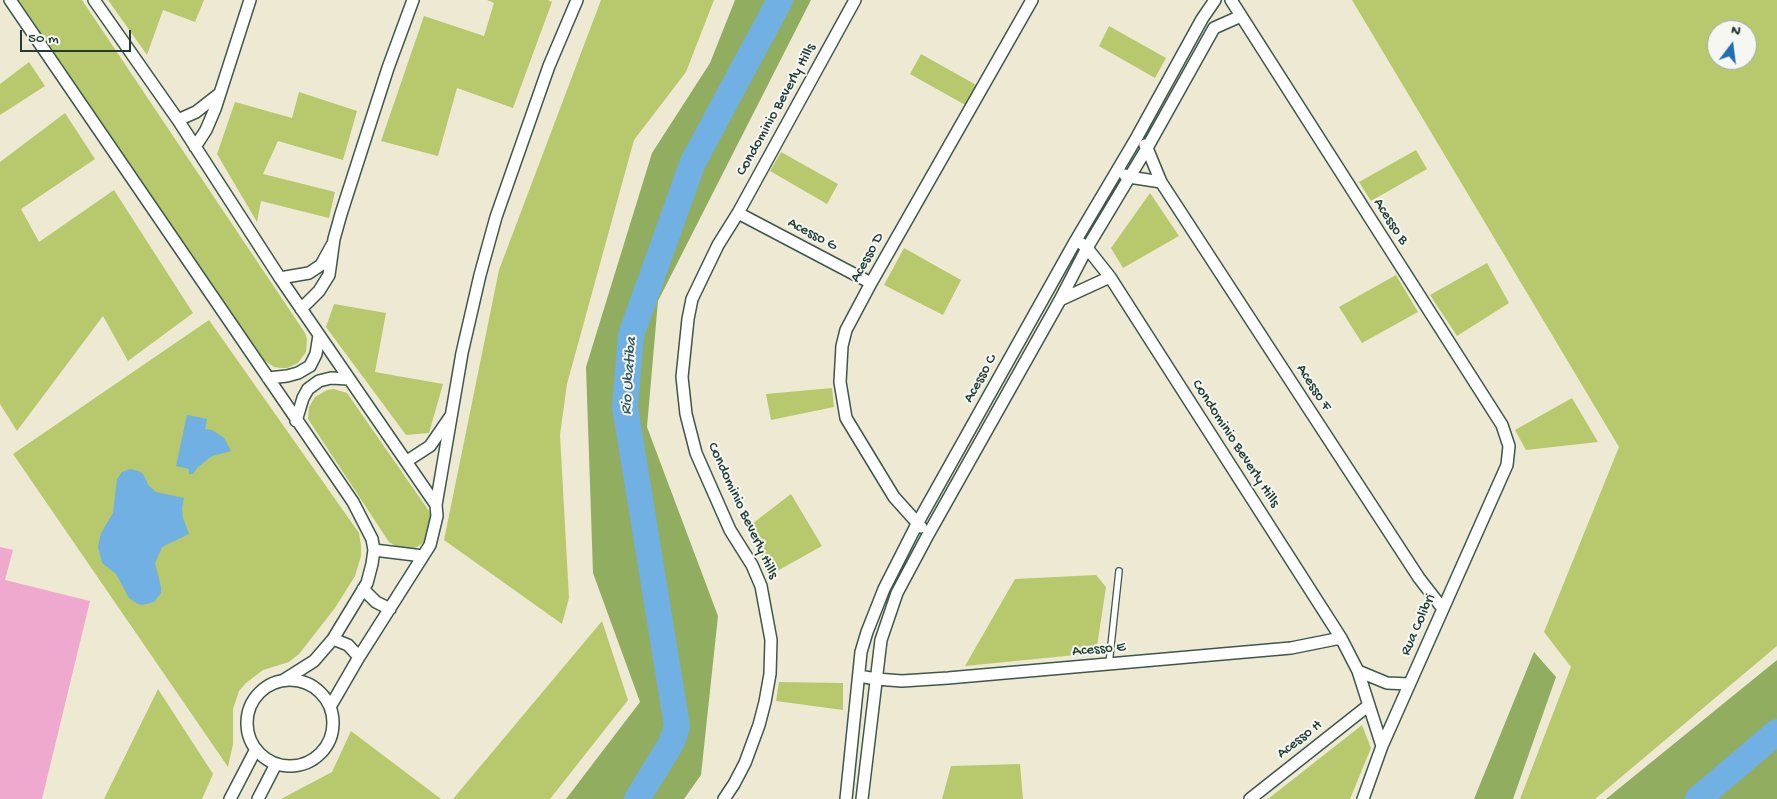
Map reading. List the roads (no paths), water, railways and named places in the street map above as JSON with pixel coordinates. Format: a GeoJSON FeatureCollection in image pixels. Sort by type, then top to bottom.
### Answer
{"type":"FeatureCollection","features":[{"type":"Feature","properties":{"kind":"street"},"geometry":{"type":"LineString","coordinates":[[10,0],[353,502],[369,532],[374,550],[372,564],[364,589],[333,639],[314,661],[284,680],[271,684],[261,691],[252,701],[248,713],[247,726],[250,738],[256,749],[265,758],[276,764],[290,766],[304,764],[316,757],[326,747],[332,734],[333,720],[330,707],[323,695],[312,686],[298,680],[284,680]]}},
{"type":"Feature","properties":{"kind":"street"},"geometry":{"type":"LineString","coordinates":[[94,0],[178,120],[280,278],[436,505]]}},
{"type":"Feature","properties":{"kind":"street"},"geometry":{"type":"LineString","coordinates":[[195,147],[210,121],[250,0]]}},
{"type":"Feature","properties":{"kind":"street"},"geometry":{"type":"LineString","coordinates":[[301,309],[319,291],[329,275],[334,239],[370,120],[413,0]]}},
{"type":"Feature","properties":{"kind":"street"},"geometry":{"type":"LineString","coordinates":[[330,707],[359,657],[430,545],[437,516],[436,505],[464,343],[480,275],[496,217],[549,66],[577,0]]}},
{"type":"Feature","properties":{"kind":"street","name":"Condominio Beverly Hills"},"geometry":{"type":"LineString","coordinates":[[724,799],[745,763],[765,702],[770,674],[771,640],[761,586],[752,565],[730,530],[696,453],[686,414],[682,377],[692,299],[718,245],[738,213],[855,0]]}},
{"type":"Feature","properties":{"kind":"street","name":"Acesso D"},"geometry":{"type":"LineString","coordinates":[[929,533],[917,524],[894,497],[846,418],[840,382],[842,346],[846,330],[871,283],[1032,0]]}},
{"type":"Feature","properties":{"kind":"street","name":"Acesso C"},"geometry":{"type":"LineString","coordinates":[[846,799],[861,652],[875,609],[917,524],[1076,240],[1137,137],[1202,19],[1215,0]]}},
{"type":"Feature","properties":{"kind":"street","name":"Acesso B"},"geometry":{"type":"LineString","coordinates":[[1231,0],[1502,425],[1508,446],[1507,465]]}},
{"type":"Feature","properties":{"kind":"street"},"geometry":{"type":"LineString","coordinates":[[1202,19],[1214,28],[1241,16]]}},
{"type":"Feature","properties":{"kind":"street","name":"Acesso C"},"geometry":{"type":"LineString","coordinates":[[862,799],[881,640],[891,606],[929,533],[1060,300],[1087,248],[1148,148],[1214,28]]}},
{"type":"Feature","properties":{"kind":"street"},"geometry":{"type":"LineString","coordinates":[[178,120],[196,112],[219,94]]}},
{"type":"Feature","properties":{"kind":"street","name":"Acesso F"},"geometry":{"type":"LineString","coordinates":[[1137,137],[1148,148],[1161,182],[1419,578],[1443,609]]}},
{"type":"Feature","properties":{"kind":"street"},"geometry":{"type":"LineString","coordinates":[[1117,170],[1129,177],[1161,182]]}},
{"type":"Feature","properties":{"kind":"street","name":"Acesso G"},"geometry":{"type":"LineString","coordinates":[[738,213],[871,283]]}},
{"type":"Feature","properties":{"kind":"street"},"geometry":{"type":"LineString","coordinates":[[280,278],[309,273],[321,265],[334,239]]}},
{"type":"Feature","properties":{"kind":"street","name":"Condominio Beverly Hills"},"geometry":{"type":"LineString","coordinates":[[1076,240],[1087,248],[1110,277],[1341,638],[1358,672],[1382,746]]}},
{"type":"Feature","properties":{"kind":"street"},"geometry":{"type":"LineString","coordinates":[[1060,300],[1110,277]]}},
{"type":"Feature","properties":{"kind":"street"},"geometry":{"type":"LineString","coordinates":[[268,378],[298,373],[310,366],[316,354],[319,335]]}},
{"type":"Feature","properties":{"kind":"street"},"geometry":{"type":"LineString","coordinates":[[296,421],[303,398],[308,389],[319,381],[331,378],[349,379]]}},
{"type":"Feature","properties":{"kind":"street"},"geometry":{"type":"LineString","coordinates":[[407,461],[430,446],[453,413]]}},
{"type":"Feature","properties":{"kind":"street","name":"Rua Colibri"},"geometry":{"type":"LineString","coordinates":[[1363,799],[1382,746],[1507,465]]}},
{"type":"Feature","properties":{"kind":"street"},"geometry":{"type":"LineString","coordinates":[[374,550],[423,556]]}},
{"type":"Feature","properties":{"kind":"street"},"geometry":{"type":"LineString","coordinates":[[364,589],[376,602],[390,608]]}},
{"type":"Feature","properties":{"kind":"street","name":"Acesso E"},"geometry":{"type":"LineString","coordinates":[[859,676],[902,680],[948,678],[1291,648],[1341,638]]}},
{"type":"Feature","properties":{"kind":"street"},"geometry":{"type":"LineString","coordinates":[[333,639],[348,645],[359,657]]}},
{"type":"Feature","properties":{"kind":"street"},"geometry":{"type":"LineString","coordinates":[[1358,672],[1387,683],[1409,684]]}},
{"type":"Feature","properties":{"kind":"street","name":"Acesso H"},"geometry":{"type":"LineString","coordinates":[[1250,799],[1369,705]]}},
{"type":"Feature","properties":{"kind":"street"},"geometry":{"type":"LineString","coordinates":[[230,799],[256,749]]}},
{"type":"Feature","properties":{"kind":"street"},"geometry":{"type":"LineString","coordinates":[[258,799],[276,764]]}},
{"type":"Feature","properties":{"kind":"lane"},"geometry":{"type":"LineString","coordinates":[[1109,664],[1119,571]]}},
{"type":"Feature","properties":{"kind":"water"},"geometry":{"type":"Polygon","coordinates":[[[187,415],[207,419],[205,429],[212,430],[224,438],[231,451],[212,456],[198,467],[193,474],[189,474],[189,469],[176,466],[187,415]]]}},
{"type":"Feature","properties":{"kind":"water"},"geometry":{"type":"Polygon","coordinates":[[[130,469],[143,474],[149,486],[156,492],[184,498],[183,518],[189,534],[162,547],[155,563],[161,593],[154,602],[143,605],[129,598],[116,574],[102,563],[98,547],[101,533],[113,513],[117,479],[122,472],[130,469]]]}},
{"type":"Feature","properties":{"kind":"waterway","name":"Rio Ubatiba"},"geometry":{"type":"LineString","coordinates":[[637,799],[672,742],[677,726],[625,407],[631,335],[693,162],[780,0]]}},
{"type":"Feature","properties":{"kind":"waterway"},"geometry":{"type":"LineString","coordinates":[[1698,799],[1777,732]]}}]}
